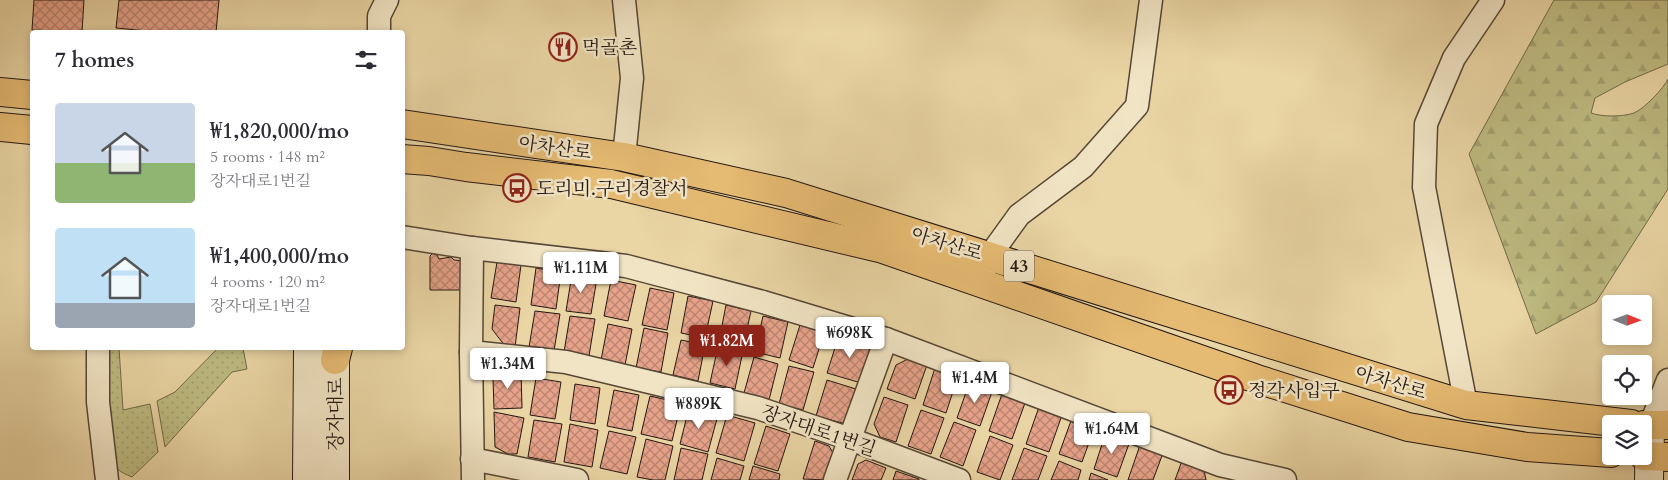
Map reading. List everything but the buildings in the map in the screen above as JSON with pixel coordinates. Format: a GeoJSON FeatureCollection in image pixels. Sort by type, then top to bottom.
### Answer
{"type":"FeatureCollection","features":[{"type":"Feature","properties":{"kind":"main road"},"geometry":{"type":"LineString","coordinates":[[0,92],[30,95]]}},
{"type":"Feature","properties":{"kind":"main road","name":"아차산로"},"geometry":{"type":"LineString","coordinates":[[405,124],[624,157],[786,193],[1466,405],[1602,420]]}},
{"type":"Feature","properties":{"kind":"main road"},"geometry":{"type":"LineString","coordinates":[[0,127],[30,130]]}},
{"type":"Feature","properties":{"kind":"main road","name":"아차산로"},"geometry":{"type":"LineString","coordinates":[[405,159],[429,160],[466,167],[611,184],[883,249],[1257,379],[1408,427],[1527,447],[1602,453]]}},
{"type":"Feature","properties":{"kind":"street"},"geometry":{"type":"LineString","coordinates":[[378,30],[380,16],[388,0]]}},
{"type":"Feature","properties":{"kind":"street"},"geometry":{"type":"LineString","coordinates":[[624,0],[632,78],[624,157]]}},
{"type":"Feature","properties":{"kind":"street"},"geometry":{"type":"LineString","coordinates":[[980,283],[990,256],[1018,215],[1083,167],[1137,106],[1151,0]]}},
{"type":"Feature","properties":{"kind":"street"},"geometry":{"type":"LineString","coordinates":[[1466,405],[1424,187],[1426,124],[1454,58],[1493,0]]}},
{"type":"Feature","properties":{"kind":"street"},"geometry":{"type":"LineString","coordinates":[[405,237],[472,248],[626,266],[763,302],[886,339],[1217,472],[1285,480]]}},
{"type":"Feature","properties":{"kind":"street"},"geometry":{"type":"LineString","coordinates":[[472,248],[472,470],[578,480]]}},
{"type":"Feature","properties":{"kind":"street"},"geometry":{"type":"LineString","coordinates":[[835,480],[886,339]]}},
{"type":"Feature","properties":{"kind":"street"},"geometry":{"type":"LineString","coordinates":[[98,350],[98,402],[107,480]]}},
{"type":"Feature","properties":{"kind":"street","name":"장자대로"},"geometry":{"type":"LineString","coordinates":[[308,350],[308,480]]}},
{"type":"Feature","properties":{"kind":"street","name":"장자대로"},"geometry":{"type":"LineString","coordinates":[[335,480],[336,352]]}},
{"type":"Feature","properties":{"kind":"street","name":"장자대로1번길"},"geometry":{"type":"LineString","coordinates":[[471,352],[566,362],[758,408],[959,480]]}},
{"type":"Feature","properties":{"kind":"street"},"geometry":{"type":"LineString","coordinates":[[1652,416],[1668,380]]}},
{"type":"Feature","properties":{"kind":"green space"},"geometry":{"type":"Polygon","coordinates":[[[1554,0],[1668,0],[1668,64],[1625,82],[1595,98],[1591,113],[1612,116],[1634,113],[1653,98],[1668,79],[1668,189],[1596,302],[1536,334],[1469,154],[1554,0]]]}},
{"type":"Feature","properties":{"kind":"green space"},"geometry":{"type":"Polygon","coordinates":[[[108,350],[119,350],[123,410],[150,404],[158,452],[132,477],[118,470],[110,456],[108,350]]]}},
{"type":"Feature","properties":{"kind":"green space"},"geometry":{"type":"Polygon","coordinates":[[[216,350],[243,350],[247,369],[232,372],[165,447],[157,401],[175,392],[216,350]]]}},
{"type":"Feature","properties":{"kind":"place","name":"먹골촌"},"geometry":{"type":"Point","coordinates":[563,47]}},
{"type":"Feature","properties":{"kind":"place","name":"도리미.구리경찰서"},"geometry":{"type":"Point","coordinates":[517,188]}},
{"type":"Feature","properties":{"kind":"place","name":"정각사입구"},"geometry":{"type":"Point","coordinates":[1229,390]}}]}
